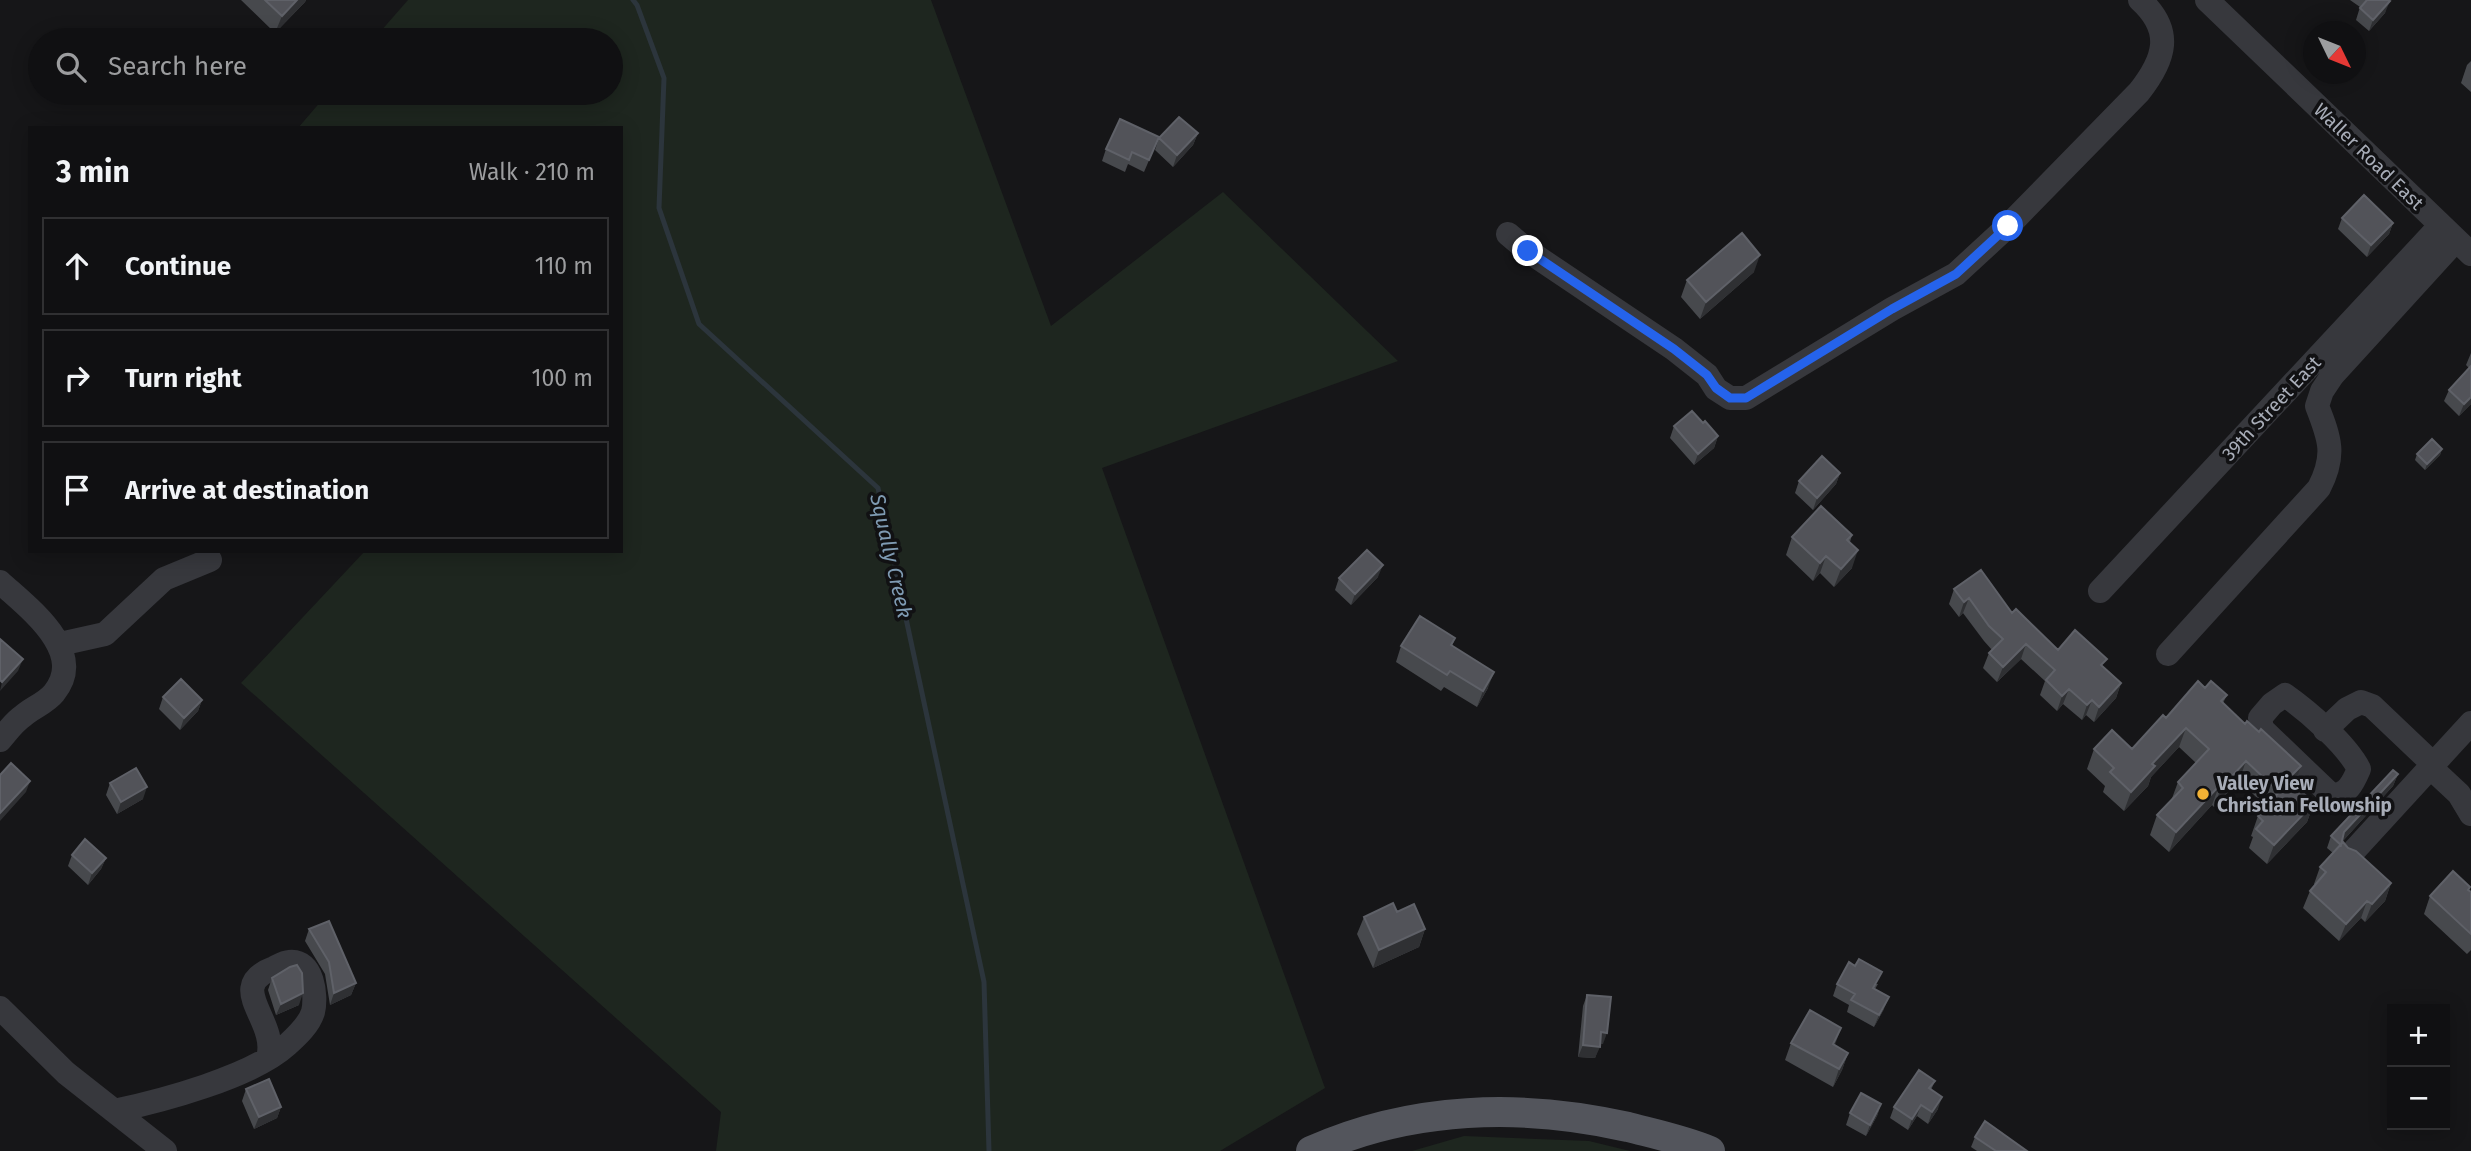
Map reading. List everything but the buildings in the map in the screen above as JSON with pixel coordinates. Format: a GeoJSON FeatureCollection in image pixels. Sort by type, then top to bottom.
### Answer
{"type":"FeatureCollection","features":[{"type":"Feature","properties":{"kind":"main road"},"geometry":{"type":"LineString","coordinates":[[1311,1151],[1378,1128],[1469,1111],[1523,1111],[1585,1118],[1653,1133],[1710,1151]]}},
{"type":"Feature","properties":{"kind":"street"},"geometry":{"type":"LineString","coordinates":[[1508,234],[1528,251],[1674,349],[1707,375],[1716,388],[1730,398],[1746,398],[1892,309],[1956,274],[2008,226],[2153,75],[2159,57],[2162,28],[2152,11],[2140,0]]}},
{"type":"Feature","properties":{"kind":"street","name":"Waller Road East"},"geometry":{"type":"LineString","coordinates":[[2221,4],[2456,239]]}},
{"type":"Feature","properties":{"kind":"street"},"geometry":{"type":"LineString","coordinates":[[2168,654],[2319,488],[2327,472],[2331,452],[2329,437],[2317,407],[2322,391],[2332,376],[2456,239]]}},
{"type":"Feature","properties":{"kind":"street","name":"39th Street East"},"geometry":{"type":"LineString","coordinates":[[2100,591],[2456,239]]}},
{"type":"Feature","properties":{"kind":"street"},"geometry":{"type":"LineString","coordinates":[[60,644],[105,634],[164,579],[210,560]]}},
{"type":"Feature","properties":{"kind":"street"},"geometry":{"type":"LineString","coordinates":[[0,582],[30,609],[60,644],[64,659],[60,684],[52,695],[22,716],[0,740]]}},
{"type":"Feature","properties":{"kind":"street"},"geometry":{"type":"LineString","coordinates":[[2325,730],[2347,709],[2361,702],[2372,706],[2459,793],[2471,814]]}},
{"type":"Feature","properties":{"kind":"street"},"geometry":{"type":"LineString","coordinates":[[2351,854],[2471,723]]}},
{"type":"Feature","properties":{"kind":"street"},"geometry":{"type":"LineString","coordinates":[[0,1008],[66,1073],[165,1151]]}},
{"type":"Feature","properties":{"kind":"street"},"geometry":{"type":"LineString","coordinates":[[114,1111],[143,1105],[205,1085],[252,1068],[268,1058]]}},
{"type":"Feature","properties":{"kind":"shaded area"},"geometry":{"type":"Polygon","coordinates":[[[408,0],[931,0],[1051,326],[1223,192],[1398,361],[1102,468],[1325,1088],[1220,1151],[716,1151],[721,1112],[241,683],[363,553],[623,553],[623,126],[300,126],[318,105],[623,105],[623,28],[384,28],[408,0]]]}},
{"type":"Feature","properties":{"kind":"shaded area"},"geometry":{"type":"Polygon","coordinates":[[[1464,1136],[1589,1141],[1630,1151],[1412,1151],[1464,1136]]]}},
{"type":"Feature","properties":{"kind":"waterway","name":"Squally Creek"},"geometry":{"type":"LineString","coordinates":[[633,0],[664,78],[659,208],[699,324],[878,488],[984,982],[989,1151]]}},
{"type":"Feature","properties":{"kind":"place","name":"Valley View Christian Fellowship"},"geometry":{"type":"Point","coordinates":[2203,794]}},
{"type":"Feature","properties":{"kind":"route"},"geometry":{"type":"LineString","coordinates":[[1528,251],[1674,349],[1707,375],[1716,388],[1730,398],[1746,398],[1892,309],[1956,274],[2008,226]]}}]}
